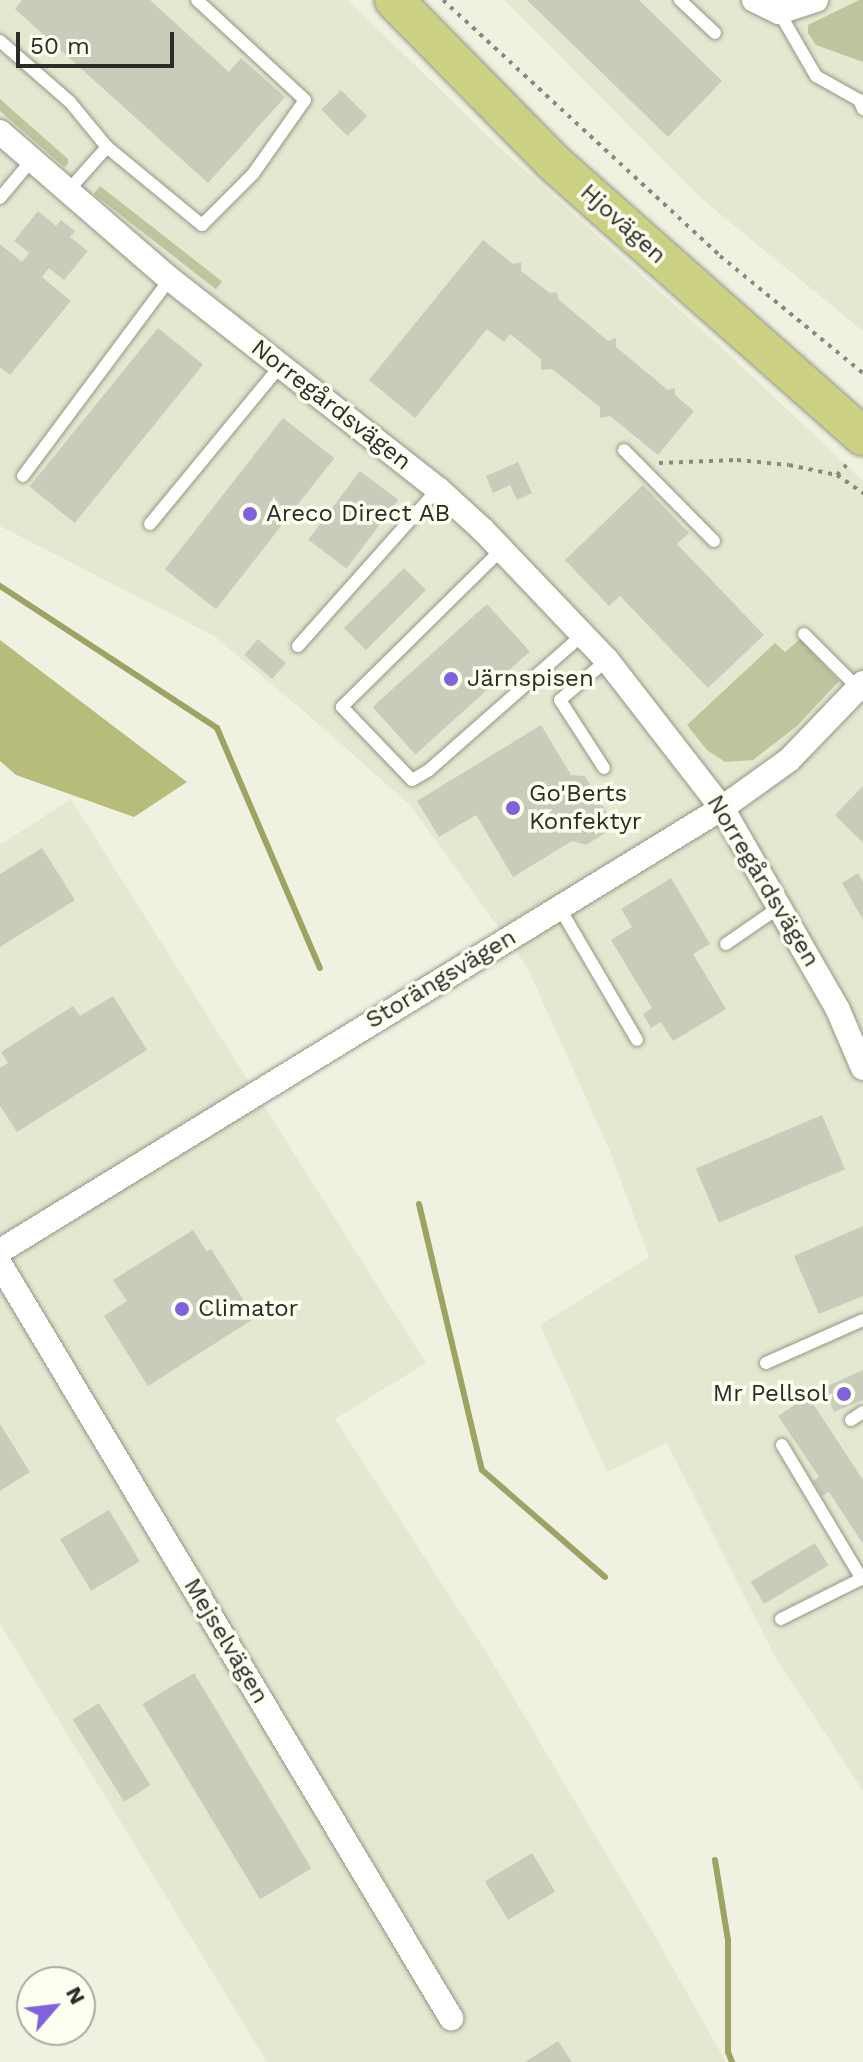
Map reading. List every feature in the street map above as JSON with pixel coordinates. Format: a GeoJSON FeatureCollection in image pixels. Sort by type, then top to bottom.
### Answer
{"type":"FeatureCollection","features":[{"type":"Feature","properties":{"kind":"main road","name":"Hjovägen"},"geometry":{"type":"LineString","coordinates":[[394,0],[553,162],[863,436]]}},
{"type":"Feature","properties":{"kind":"street"},"geometry":{"type":"LineString","coordinates":[[754,0],[779,12],[816,0]]}},
{"type":"Feature","properties":{"kind":"street","name":"Norregårdsvägen"},"geometry":{"type":"LineString","coordinates":[[0,132],[66,193],[170,279],[438,489],[502,549],[607,660],[722,808],[838,1010],[863,1068]]}},
{"type":"Feature","properties":{"kind":"street","name":"Storängsvägen"},"geometry":{"type":"LineString","coordinates":[[0,1251],[722,808],[789,760],[861,685]]}},
{"type":"Feature","properties":{"kind":"street","name":"Mejselvägen"},"geometry":{"type":"LineString","coordinates":[[0,1264],[451,2018]]}},
{"type":"Feature","properties":{"kind":"lane"},"geometry":{"type":"LineString","coordinates":[[0,41],[70,102],[107,147],[202,225],[253,174],[305,100],[197,0]]}},
{"type":"Feature","properties":{"kind":"lane"},"geometry":{"type":"LineString","coordinates":[[680,0],[715,33]]}},
{"type":"Feature","properties":{"kind":"lane"},"geometry":{"type":"LineString","coordinates":[[779,12],[816,76],[859,100],[863,109]]}},
{"type":"Feature","properties":{"kind":"lane"},"geometry":{"type":"LineString","coordinates":[[66,193],[107,147]]}},
{"type":"Feature","properties":{"kind":"lane"},"geometry":{"type":"LineString","coordinates":[[0,198],[31,161]]}},
{"type":"Feature","properties":{"kind":"lane"},"geometry":{"type":"LineString","coordinates":[[23,476],[170,279]]}},
{"type":"Feature","properties":{"kind":"lane"},"geometry":{"type":"LineString","coordinates":[[150,524],[281,365]]}},
{"type":"Feature","properties":{"kind":"lane"},"geometry":{"type":"LineString","coordinates":[[624,450],[714,541]]}},
{"type":"Feature","properties":{"kind":"lane"},"geometry":{"type":"LineString","coordinates":[[298,646],[438,489]]}},
{"type":"Feature","properties":{"kind":"lane"},"geometry":{"type":"LineString","coordinates":[[502,549],[342,707],[362,728],[412,780],[429,770],[583,634]]}},
{"type":"Feature","properties":{"kind":"lane"},"geometry":{"type":"LineString","coordinates":[[804,634],[861,685]]}},
{"type":"Feature","properties":{"kind":"lane"},"geometry":{"type":"LineString","coordinates":[[604,768],[560,700],[607,660]]}},
{"type":"Feature","properties":{"kind":"lane"},"geometry":{"type":"LineString","coordinates":[[726,944],[781,906]]}},
{"type":"Feature","properties":{"kind":"lane"},"geometry":{"type":"LineString","coordinates":[[559,907],[637,1040]]}},
{"type":"Feature","properties":{"kind":"lane"},"geometry":{"type":"LineString","coordinates":[[766,1363],[863,1320]]}},
{"type":"Feature","properties":{"kind":"lane"},"geometry":{"type":"LineString","coordinates":[[851,1420],[863,1412]]}},
{"type":"Feature","properties":{"kind":"lane"},"geometry":{"type":"LineString","coordinates":[[781,1619],[862,1579],[782,1445]]}},
{"type":"Feature","properties":{"kind":"path"},"geometry":{"type":"LineString","coordinates":[[443,0],[720,256],[863,373]]}},
{"type":"Feature","properties":{"kind":"path"},"geometry":{"type":"LineString","coordinates":[[641,464],[737,460],[789,465],[837,475],[863,493]]}},
{"type":"Feature","properties":{"kind":"shaded area"},"geometry":{"type":"Polygon","coordinates":[[[0,0],[348,0],[497,145],[721,347],[863,481],[863,1791],[775,1657],[667,1443],[607,1472],[540,1325],[649,1257],[609,1149],[527,967],[410,805],[214,636],[0,526],[0,0]]]}},
{"type":"Feature","properties":{"kind":"shaded area"},"geometry":{"type":"Polygon","coordinates":[[[504,0],[863,0],[863,331],[703,200],[504,0]]]}},
{"type":"Feature","properties":{"kind":"shaded area"},"geometry":{"type":"Polygon","coordinates":[[[71,799],[426,1363],[335,1419],[488,1655],[726,2062],[267,2062],[0,1624],[0,845],[71,799]]]}},
{"type":"Feature","properties":{"kind":"green space"},"geometry":{"type":"Polygon","coordinates":[[[863,0],[863,62],[816,45],[808,33],[808,25],[863,0]]]}},
{"type":"Feature","properties":{"kind":"green space"},"geometry":{"type":"Polygon","coordinates":[[[0,99],[68,159],[68,164],[64,167],[0,111],[0,99]]]}},
{"type":"Feature","properties":{"kind":"green space"},"geometry":{"type":"Polygon","coordinates":[[[100,186],[222,281],[216,289],[94,194],[100,186]]]}},
{"type":"Feature","properties":{"kind":"green space"},"geometry":{"type":"Polygon","coordinates":[[[800,639],[839,681],[797,726],[753,760],[725,762],[707,750],[687,725],[775,643],[785,652],[800,639]]]}},
{"type":"Feature","properties":{"kind":"green space"},"geometry":{"type":"Polygon","coordinates":[[[0,640],[187,782],[134,817],[16,775],[0,761],[0,640]]]}},
{"type":"Feature","properties":{"kind":"building"},"geometry":{"type":"Polygon","coordinates":[[[22,0],[150,0],[229,72],[241,58],[285,97],[208,183],[15,9],[22,0]]]}},
{"type":"Feature","properties":{"kind":"building"},"geometry":{"type":"Polygon","coordinates":[[[527,0],[639,0],[722,81],[668,137],[527,0]]]}},
{"type":"Feature","properties":{"kind":"building"},"geometry":{"type":"Polygon","coordinates":[[[341,90],[367,116],[347,136],[321,110],[341,90]]]}},
{"type":"Feature","properties":{"kind":"building"},"geometry":{"type":"Polygon","coordinates":[[[38,211],[56,226],[61,220],[75,231],[70,237],[88,251],[64,280],[49,268],[42,277],[71,301],[10,375],[0,367],[0,244],[22,262],[29,253],[14,241],[38,211]]]}},
{"type":"Feature","properties":{"kind":"building"},"geometry":{"type":"Polygon","coordinates":[[[483,240],[513,264],[521,262],[521,271],[550,293],[557,292],[558,299],[608,341],[616,338],[616,347],[668,390],[675,388],[675,395],[694,411],[658,455],[610,416],[600,418],[600,407],[552,369],[541,370],[541,359],[510,334],[504,342],[487,329],[415,418],[369,380],[483,240]]]}},
{"type":"Feature","properties":{"kind":"building"},"geometry":{"type":"Polygon","coordinates":[[[158,328],[203,365],[75,523],[30,487],[158,328]]]}},
{"type":"Feature","properties":{"kind":"building","name":"Areco Direct AB"},"geometry":{"type":"Polygon","coordinates":[[[283,418],[334,458],[216,609],[165,569],[283,418]]]}},
{"type":"Feature","properties":{"kind":"building"},"geometry":{"type":"Polygon","coordinates":[[[518,462],[532,493],[517,500],[510,485],[493,493],[486,476],[518,462]]]}},
{"type":"Feature","properties":{"kind":"building"},"geometry":{"type":"Polygon","coordinates":[[[360,471],[398,500],[347,569],[308,540],[360,471]]]}},
{"type":"Feature","properties":{"kind":"building"},"geometry":{"type":"Polygon","coordinates":[[[643,485],[689,533],[677,544],[764,635],[708,688],[620,596],[609,606],[565,560],[643,485]]]}},
{"type":"Feature","properties":{"kind":"building"},"geometry":{"type":"Polygon","coordinates":[[[404,568],[426,590],[366,650],[344,628],[404,568]]]}},
{"type":"Feature","properties":{"kind":"building","name":"Järnspisen"},"geometry":{"type":"Polygon","coordinates":[[[487,604],[530,652],[415,755],[373,707],[487,604]]]}},
{"type":"Feature","properties":{"kind":"building"},"geometry":{"type":"Polygon","coordinates":[[[258,639],[286,663],[272,679],[244,655],[258,639]]]}},
{"type":"Feature","properties":{"kind":"building","name":"Go'Berts Konfektyr"},"geometry":{"type":"Polygon","coordinates":[[[541,725],[571,775],[585,776],[611,820],[610,830],[586,845],[572,841],[513,877],[476,815],[439,837],[417,801],[541,725]]]}},
{"type":"Feature","properties":{"kind":"building"},"geometry":{"type":"Polygon","coordinates":[[[863,786],[863,843],[835,815],[863,786]]]}},
{"type":"Feature","properties":{"kind":"building"},"geometry":{"type":"Polygon","coordinates":[[[42,848],[75,900],[0,947],[0,874],[42,848]]]}},
{"type":"Feature","properties":{"kind":"building"},"geometry":{"type":"Polygon","coordinates":[[[858,873],[863,882],[863,920],[842,883],[858,873]]]}},
{"type":"Feature","properties":{"kind":"building"},"geometry":{"type":"Polygon","coordinates":[[[671,878],[710,944],[693,954],[726,1009],[673,1041],[661,1022],[651,1028],[643,1014],[652,1008],[611,940],[632,927],[621,909],[671,878]]]}},
{"type":"Feature","properties":{"kind":"building"},"geometry":{"type":"Polygon","coordinates":[[[113,996],[147,1050],[17,1132],[0,1106],[0,1068],[8,1063],[1,1052],[73,1006],[80,1016],[113,996]]]}},
{"type":"Feature","properties":{"kind":"building"},"geometry":{"type":"Polygon","coordinates":[[[822,1115],[845,1169],[719,1223],[696,1169],[822,1115]]]}},
{"type":"Feature","properties":{"kind":"building"},"geometry":{"type":"Polygon","coordinates":[[[863,1226],[863,1296],[819,1314],[794,1256],[863,1226]]]}},
{"type":"Feature","properties":{"kind":"building","name":"Climator"},"geometry":{"type":"Polygon","coordinates":[[[193,1230],[207,1252],[211,1249],[255,1318],[148,1386],[104,1316],[127,1301],[113,1280],[193,1230]]]}},
{"type":"Feature","properties":{"kind":"building","name":"Mr Pellsol"},"geometry":{"type":"Polygon","coordinates":[[[863,1370],[863,1400],[834,1412],[823,1388],[863,1370]]]}},
{"type":"Feature","properties":{"kind":"building"},"geometry":{"type":"Polygon","coordinates":[[[808,1396],[863,1480],[863,1544],[829,1492],[822,1496],[813,1481],[819,1477],[778,1416],[808,1396]]]}},
{"type":"Feature","properties":{"kind":"building"},"geometry":{"type":"Polygon","coordinates":[[[0,1424],[30,1472],[0,1491],[0,1424]]]}},
{"type":"Feature","properties":{"kind":"building"},"geometry":{"type":"Polygon","coordinates":[[[109,1510],[140,1561],[91,1591],[60,1539],[109,1510]]]}},
{"type":"Feature","properties":{"kind":"building"},"geometry":{"type":"Polygon","coordinates":[[[815,1543],[828,1565],[764,1604],[751,1582],[815,1543]]]}},
{"type":"Feature","properties":{"kind":"building"},"geometry":{"type":"Polygon","coordinates":[[[194,1673],[311,1868],[260,1899],[143,1704],[194,1673]]]}},
{"type":"Feature","properties":{"kind":"building"},"geometry":{"type":"Polygon","coordinates":[[[99,1703],[150,1785],[124,1802],[73,1719],[99,1703]]]}},
{"type":"Feature","properties":{"kind":"building"},"geometry":{"type":"Polygon","coordinates":[[[532,1853],[555,1892],[508,1920],[485,1881],[532,1853]]]}},
{"type":"Feature","properties":{"kind":"building"},"geometry":{"type":"Polygon","coordinates":[[[558,2041],[572,2062],[525,2062],[558,2041]]]}},
{"type":"Feature","properties":{"kind":"waterway"},"geometry":{"type":"LineString","coordinates":[[0,586],[217,728],[320,968]]}},
{"type":"Feature","properties":{"kind":"waterway"},"geometry":{"type":"LineString","coordinates":[[419,1204],[482,1470],[605,1577]]}},
{"type":"Feature","properties":{"kind":"waterway"},"geometry":{"type":"LineString","coordinates":[[715,1860],[728,1940],[728,2052],[732,2062]]}},
{"type":"Feature","properties":{"kind":"place","name":"Areco Direct AB"},"geometry":{"type":"Point","coordinates":[250,514]}},
{"type":"Feature","properties":{"kind":"place","name":"Järnspisen"},"geometry":{"type":"Point","coordinates":[451,679]}},
{"type":"Feature","properties":{"kind":"place","name":"Go'Berts Konfektyr"},"geometry":{"type":"Point","coordinates":[513,808]}},
{"type":"Feature","properties":{"kind":"place","name":"Climator"},"geometry":{"type":"Point","coordinates":[182,1309]}},
{"type":"Feature","properties":{"kind":"place","name":"Mr Pellsol"},"geometry":{"type":"Point","coordinates":[844,1394]}}]}
